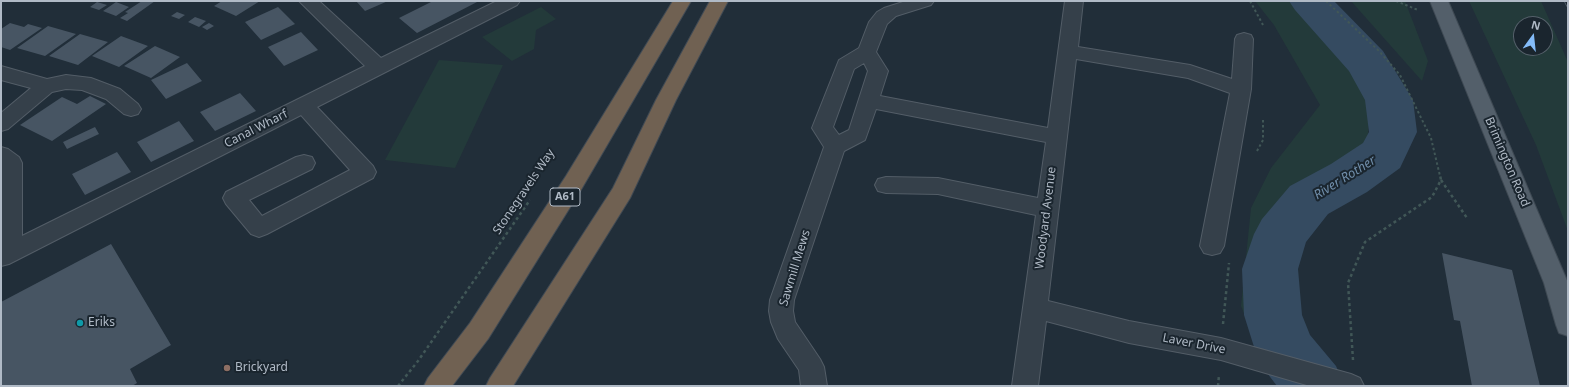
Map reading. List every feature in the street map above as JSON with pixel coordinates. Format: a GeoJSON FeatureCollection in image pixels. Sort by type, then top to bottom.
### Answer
{"type":"FeatureCollection","features":[{"type":"Feature","properties":{"kind":"highway","name":"A61"},"geometry":{"type":"LineString","coordinates":[[437,386],[479,331],[574,182],[682,1]]}},
{"type":"Feature","properties":{"kind":"highway"},"geometry":{"type":"LineString","coordinates":[[499,386],[622,192],[666,100],[719,1]]}},
{"type":"Feature","properties":{"kind":"main road","name":"Brimington Road"},"geometry":{"type":"LineString","coordinates":[[1439,1],[1556,282],[1568,325]]}},
{"type":"Feature","properties":{"kind":"street"},"geometry":{"type":"LineString","coordinates":[[308,1],[379,68]]}},
{"type":"Feature","properties":{"kind":"street","name":"Canal Wharf"},"geometry":{"type":"LineString","coordinates":[[6,254],[511,1]]}},
{"type":"Feature","properties":{"kind":"street"},"geometry":{"type":"LineString","coordinates":[[867,52],[878,71],[858,135],[836,146],[822,128],[846,65],[867,52],[878,22],[883,16],[883,6],[925,1]]}},
{"type":"Feature","properties":{"kind":"street","name":"Woodyard Avenue"},"geometry":{"type":"LineString","coordinates":[[1025,386],[1074,1]]}},
{"type":"Feature","properties":{"kind":"street"},"geometry":{"type":"LineString","coordinates":[[1212,246],[1241,89],[1244,39]]}},
{"type":"Feature","properties":{"kind":"street"},"geometry":{"type":"LineString","coordinates":[[1067,51],[1190,72],[1241,89]]}},
{"type":"Feature","properties":{"kind":"street"},"geometry":{"type":"LineString","coordinates":[[1,72],[46,86]]}},
{"type":"Feature","properties":{"kind":"street"},"geometry":{"type":"LineString","coordinates":[[1,124],[46,86],[66,82],[84,83],[114,94],[131,109]]}},
{"type":"Feature","properties":{"kind":"street"},"geometry":{"type":"LineString","coordinates":[[869,101],[1056,138]]}},
{"type":"Feature","properties":{"kind":"street"},"geometry":{"type":"LineString","coordinates":[[304,105],[365,172],[259,228],[234,198],[304,163]]}},
{"type":"Feature","properties":{"kind":"street","name":"Sawmill Mews"},"geometry":{"type":"LineString","coordinates":[[814,386],[811,367],[787,331],[783,322],[781,311],[782,300],[836,146]]}},
{"type":"Feature","properties":{"kind":"street"},"geometry":{"type":"LineString","coordinates":[[1,155],[11,163],[6,254]]}},
{"type":"Feature","properties":{"kind":"street"},"geometry":{"type":"LineString","coordinates":[[886,185],[938,186],[1047,209]]}},
{"type":"Feature","properties":{"kind":"street","name":"Laver Drive"},"geometry":{"type":"LineString","coordinates":[[1034,308],[1129,332],[1221,349],[1254,358],[1353,376]]}},
{"type":"Feature","properties":{"kind":"path"},"geometry":{"type":"LineString","coordinates":[[1326,1],[1379,51],[1400,75],[1431,138],[1441,180],[1467,218]]}},
{"type":"Feature","properties":{"kind":"path"},"geometry":{"type":"LineString","coordinates":[[1353,376],[1348,283],[1365,242],[1432,197],[1441,180]]}},
{"type":"Feature","properties":{"kind":"path","name":"Stonegravels Way"},"geometry":{"type":"LineString","coordinates":[[398,386],[418,361],[531,199]]}},
{"type":"Feature","properties":{"kind":"green space"},"geometry":{"type":"Polygon","coordinates":[[[1255,1],[1300,1],[1319,21],[1372,93],[1367,143],[1302,186],[1257,242],[1267,338],[1254,338],[1241,306],[1251,208],[1271,168],[1320,105],[1274,25],[1255,1]]]}},
{"type":"Feature","properties":{"kind":"green space"},"geometry":{"type":"Polygon","coordinates":[[[1351,1],[1405,1],[1428,61],[1422,81],[1351,1]]]}},
{"type":"Feature","properties":{"kind":"green space"},"geometry":{"type":"Polygon","coordinates":[[[1469,1],[1541,1],[1548,16],[1513,16],[1513,56],[1553,56],[1553,28],[1568,62],[1568,231],[1536,145],[1469,1]]]}},
{"type":"Feature","properties":{"kind":"green space"},"geometry":{"type":"Polygon","coordinates":[[[541,7],[556,19],[536,30],[534,49],[512,61],[482,37],[541,7]]]}},
{"type":"Feature","properties":{"kind":"green space"},"geometry":{"type":"Polygon","coordinates":[[[439,60],[503,65],[455,168],[385,160],[439,60]]]}},
{"type":"Feature","properties":{"kind":"building"},"geometry":{"type":"Polygon","coordinates":[[[142,1],[155,1],[127,21],[120,18],[128,13],[125,12],[142,1]]]}},
{"type":"Feature","properties":{"kind":"building"},"geometry":{"type":"Polygon","coordinates":[[[222,1],[260,1],[236,16],[214,6],[222,1]]]}},
{"type":"Feature","properties":{"kind":"building"},"geometry":{"type":"Polygon","coordinates":[[[356,1],[388,1],[365,11],[356,1]]]}},
{"type":"Feature","properties":{"kind":"building"},"geometry":{"type":"Polygon","coordinates":[[[433,1],[479,1],[417,33],[399,18],[433,1]]]}},
{"type":"Feature","properties":{"kind":"building"},"geometry":{"type":"Polygon","coordinates":[[[97,2],[107,5],[99,10],[90,7],[97,2]]]}},
{"type":"Feature","properties":{"kind":"building"},"geometry":{"type":"Polygon","coordinates":[[[116,2],[129,7],[116,16],[103,11],[116,2]]]}},
{"type":"Feature","properties":{"kind":"building"},"geometry":{"type":"Polygon","coordinates":[[[278,7],[295,24],[261,40],[245,22],[278,7]]]}},
{"type":"Feature","properties":{"kind":"building"},"geometry":{"type":"Polygon","coordinates":[[[177,12],[185,15],[179,19],[171,16],[177,12]]]}},
{"type":"Feature","properties":{"kind":"building"},"geometry":{"type":"Polygon","coordinates":[[[195,17],[206,21],[199,27],[188,22],[195,17]]]}},
{"type":"Feature","properties":{"kind":"building"},"geometry":{"type":"Polygon","coordinates":[[[10,23],[24,27],[28,24],[42,28],[10,50],[1,47],[1,29],[10,23]]]}},
{"type":"Feature","properties":{"kind":"building"},"geometry":{"type":"Polygon","coordinates":[[[209,23],[214,26],[207,30],[202,27],[209,23]]]}},
{"type":"Feature","properties":{"kind":"building"},"geometry":{"type":"Polygon","coordinates":[[[48,26],[76,34],[45,56],[17,48],[48,26]]]}},
{"type":"Feature","properties":{"kind":"building"},"geometry":{"type":"Polygon","coordinates":[[[301,32],[318,50],[284,66],[268,47],[301,32]]]}},
{"type":"Feature","properties":{"kind":"building"},"geometry":{"type":"Polygon","coordinates":[[[80,34],[108,42],[78,65],[49,56],[80,34]]]}},
{"type":"Feature","properties":{"kind":"building"},"geometry":{"type":"Polygon","coordinates":[[[121,36],[148,46],[119,67],[92,56],[121,36]]]}},
{"type":"Feature","properties":{"kind":"building"},"geometry":{"type":"Polygon","coordinates":[[[155,46],[180,57],[151,78],[124,66],[155,46]]]}},
{"type":"Feature","properties":{"kind":"building"},"geometry":{"type":"Polygon","coordinates":[[[187,63],[202,81],[166,99],[151,80],[187,63]]]}},
{"type":"Feature","properties":{"kind":"building"},"geometry":{"type":"Polygon","coordinates":[[[240,93],[256,111],[215,131],[200,112],[240,93]]]}},
{"type":"Feature","properties":{"kind":"building"},"geometry":{"type":"Polygon","coordinates":[[[90,96],[106,104],[52,141],[20,125],[62,97],[77,104],[90,96]]]}},
{"type":"Feature","properties":{"kind":"building"},"geometry":{"type":"Polygon","coordinates":[[[179,121],[194,141],[151,162],[137,142],[179,121]]]}},
{"type":"Feature","properties":{"kind":"building"},"geometry":{"type":"Polygon","coordinates":[[[95,127],[99,134],[67,149],[63,142],[95,127]]]}},
{"type":"Feature","properties":{"kind":"building"},"geometry":{"type":"Polygon","coordinates":[[[117,152],[131,172],[85,195],[72,174],[117,152]]]}},
{"type":"Feature","properties":{"kind":"building","name":"Eriks"},"geometry":{"type":"Polygon","coordinates":[[[111,244],[171,345],[130,369],[137,383],[132,386],[1,386],[1,302],[111,244]]]}},
{"type":"Feature","properties":{"kind":"building"},"geometry":{"type":"Polygon","coordinates":[[[1442,253],[1512,270],[1540,386],[1472,386],[1460,321],[1454,320],[1442,253]]]}},
{"type":"Feature","properties":{"kind":"waterway","name":"River Rother"},"geometry":{"type":"LineString","coordinates":[[1310,1],[1367,62],[1389,100],[1393,132],[1382,155],[1349,178],[1309,200],[1281,234],[1270,269],[1273,315],[1285,350],[1314,386]]}},
{"type":"Feature","properties":{"kind":"railway"},"geometry":{"type":"LineString","coordinates":[[1566,1],[1568,5]]}},
{"type":"Feature","properties":{"kind":"place","name":"Eriks"},"geometry":{"type":"Point","coordinates":[80,323]}},
{"type":"Feature","properties":{"kind":"place","name":"Brickyard"},"geometry":{"type":"Point","coordinates":[227,368]}}]}
